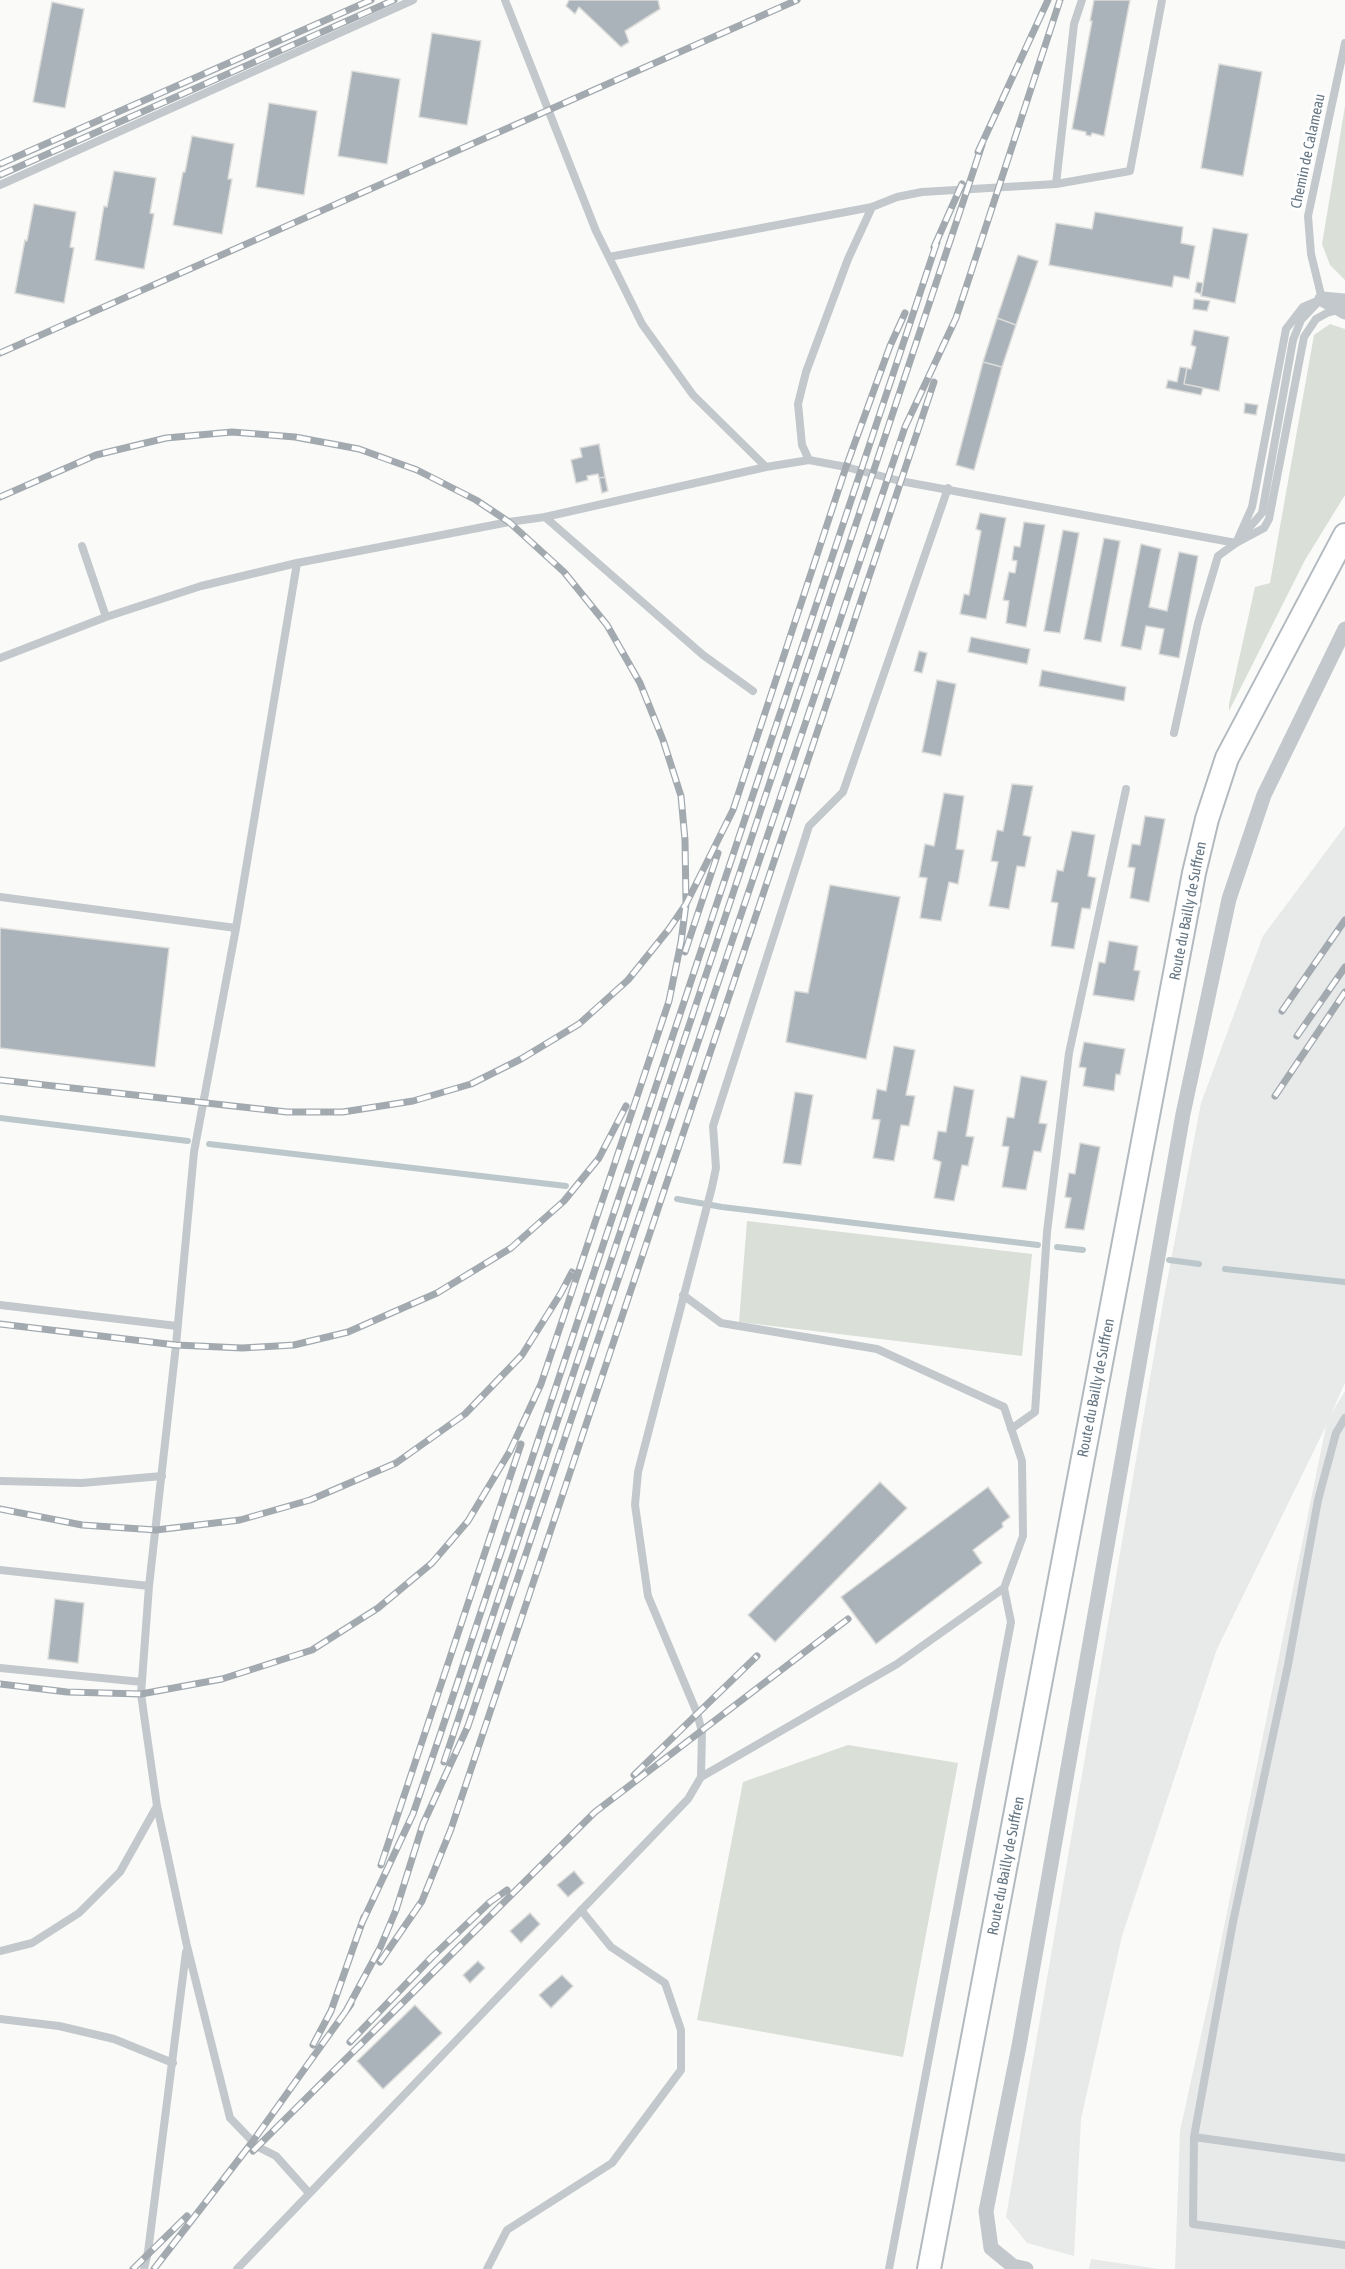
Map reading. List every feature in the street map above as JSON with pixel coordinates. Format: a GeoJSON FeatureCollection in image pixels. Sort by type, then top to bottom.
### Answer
{"type":"FeatureCollection","features":[{"type":"Feature","properties":{"kind":"main road","name":"Route du Bailly de Suffren"},"geometry":{"type":"LineString","coordinates":[[930,2269],[1199,851],[1227,758],[1345,536]]}},
{"type":"Feature","properties":{"kind":"street"},"geometry":{"type":"LineString","coordinates":[[1322,299],[1344,308]]}},
{"type":"Feature","properties":{"kind":"street"},"geometry":{"type":"LineString","coordinates":[[1021,2268],[1013,2266],[991,2248],[986,2211],[1019,2046],[1183,1114],[1229,899],[1264,795],[1345,629]]}},
{"type":"Feature","properties":{"kind":"lane"},"geometry":{"type":"LineString","coordinates":[[0,185],[413,0]]}},
{"type":"Feature","properties":{"kind":"lane"},"geometry":{"type":"LineString","coordinates":[[505,0],[596,231],[642,324],[693,395],[766,467]]}},
{"type":"Feature","properties":{"kind":"lane"},"geometry":{"type":"LineString","coordinates":[[1056,184],[1074,24],[1082,0]]}},
{"type":"Feature","properties":{"kind":"lane"},"geometry":{"type":"LineString","coordinates":[[609,256],[872,207],[897,197],[922,192],[1056,184],[1130,171],[1162,0]]}},
{"type":"Feature","properties":{"kind":"lane","name":"Chemin de Calameau"},"geometry":{"type":"LineString","coordinates":[[1322,299],[1311,255],[1308,216],[1345,43]]}},
{"type":"Feature","properties":{"kind":"lane"},"geometry":{"type":"LineString","coordinates":[[808,460],[802,445],[798,404],[806,372],[848,259],[872,207]]}},
{"type":"Feature","properties":{"kind":"lane"},"geometry":{"type":"LineString","coordinates":[[1236,543],[1252,507],[1286,329],[1303,307],[1322,299]]}},
{"type":"Feature","properties":{"kind":"lane"},"geometry":{"type":"LineString","coordinates":[[1174,733],[1198,623],[1218,556],[1264,528],[1269,519],[1304,337],[1316,319],[1344,308]]}},
{"type":"Feature","properties":{"kind":"lane"},"geometry":{"type":"LineString","coordinates":[[0,658],[106,617],[201,586],[297,563],[545,517],[766,467],[808,460],[900,481],[948,488],[1236,543]]}},
{"type":"Feature","properties":{"kind":"lane"},"geometry":{"type":"LineString","coordinates":[[701,1777],[702,1732],[697,1713],[648,1596],[635,1505],[638,1472],[712,1187],[716,1168],[713,1126],[808,826],[843,792],[948,488]]}},
{"type":"Feature","properties":{"kind":"lane"},"geometry":{"type":"LineString","coordinates":[[545,517],[703,655],[753,691]]}},
{"type":"Feature","properties":{"kind":"lane"},"geometry":{"type":"LineString","coordinates":[[82,546],[106,617]]}},
{"type":"Feature","properties":{"kind":"lane"},"geometry":{"type":"LineString","coordinates":[[297,563],[236,928],[194,1152],[149,1586],[141,1694],[157,1806],[187,1946],[231,2118],[258,2147],[276,2156],[309,2193]]}},
{"type":"Feature","properties":{"kind":"lane"},"geometry":{"type":"LineString","coordinates":[[1011,1429],[1035,1412],[1047,1232],[1069,1053],[1126,789]]}},
{"type":"Feature","properties":{"kind":"lane"},"geometry":{"type":"LineString","coordinates":[[0,897],[236,928]]}},
{"type":"Feature","properties":{"kind":"lane"},"geometry":{"type":"LineString","coordinates":[[683,1295],[721,1323],[877,1349],[1004,1407],[1022,1461],[1023,1536],[1004,1588],[1011,1622],[889,2269]]}},
{"type":"Feature","properties":{"kind":"lane"},"geometry":{"type":"LineString","coordinates":[[0,1305],[177,1326]]}},
{"type":"Feature","properties":{"kind":"lane"},"geometry":{"type":"LineString","coordinates":[[1345,1418],[1336,1433],[1318,1500],[1288,1665],[1233,1922],[1194,2137],[1193,2224],[1345,2245]]}},
{"type":"Feature","properties":{"kind":"lane"},"geometry":{"type":"LineString","coordinates":[[0,1481],[82,1484],[162,1476]]}},
{"type":"Feature","properties":{"kind":"lane"},"geometry":{"type":"LineString","coordinates":[[0,1570],[149,1586]]}},
{"type":"Feature","properties":{"kind":"lane"},"geometry":{"type":"LineString","coordinates":[[237,2269],[688,1798],[701,1777],[897,1664],[1004,1588]]}},
{"type":"Feature","properties":{"kind":"lane"},"geometry":{"type":"LineString","coordinates":[[0,1668],[142,1682]]}},
{"type":"Feature","properties":{"kind":"lane"},"geometry":{"type":"LineString","coordinates":[[0,1951],[32,1943],[79,1913],[120,1872],[157,1806]]}},
{"type":"Feature","properties":{"kind":"lane"},"geometry":{"type":"LineString","coordinates":[[487,2269],[507,2230],[612,2163],[681,2070],[681,2030],[665,1983],[611,1947],[581,1910]]}},
{"type":"Feature","properties":{"kind":"lane"},"geometry":{"type":"LineString","coordinates":[[144,2269],[187,1946]]}},
{"type":"Feature","properties":{"kind":"lane"},"geometry":{"type":"LineString","coordinates":[[0,2019],[59,2026],[114,2039],[173,2063]]}},
{"type":"Feature","properties":{"kind":"lane"},"geometry":{"type":"LineString","coordinates":[[1194,2137],[1345,2158]]}},
{"type":"Feature","properties":{"kind":"shaded area"},"geometry":{"type":"Polygon","coordinates":[[[1345,106],[1345,280],[1330,265],[1322,244],[1345,106]]]}},
{"type":"Feature","properties":{"kind":"shaded area"},"geometry":{"type":"Polygon","coordinates":[[[1330,324],[1345,329],[1345,495],[1305,560],[1229,711],[1255,587],[1270,583],[1314,335],[1330,324]]]}},
{"type":"Feature","properties":{"kind":"shaded area"},"geometry":{"type":"Polygon","coordinates":[[[1345,826],[1345,1383],[1331,1414],[1345,1391],[1345,2269],[1175,2269],[1180,2131],[1214,1976],[1326,1426],[1217,1649],[1122,1936],[1081,2119],[1074,2256],[1027,2243],[1006,2217],[1164,1297],[1201,1103],[1263,936],[1345,826]]]}},
{"type":"Feature","properties":{"kind":"shaded area"},"geometry":{"type":"Polygon","coordinates":[[[747,1221],[1032,1254],[1022,1356],[739,1322],[747,1221]]]}},
{"type":"Feature","properties":{"kind":"shaded area"},"geometry":{"type":"Polygon","coordinates":[[[848,1745],[958,1763],[903,2057],[697,2020],[743,1782],[848,1745]]]}},
{"type":"Feature","properties":{"kind":"shaded area"},"geometry":{"type":"Polygon","coordinates":[[[1091,2259],[1159,2269],[1089,2269],[1091,2259]]]}},
{"type":"Feature","properties":{"kind":"building"},"geometry":{"type":"Polygon","coordinates":[[[569,0],[658,0],[660,9],[625,31],[629,42],[621,47],[579,7],[575,14],[566,6],[569,0]]]}},
{"type":"Feature","properties":{"kind":"building"},"geometry":{"type":"Polygon","coordinates":[[[1094,0],[1130,0],[1104,136],[1092,133],[1091,136],[1086,135],[1086,132],[1072,129],[1094,0]]]}},
{"type":"Feature","properties":{"kind":"building"},"geometry":{"type":"Polygon","coordinates":[[[52,2],[84,9],[65,108],[33,102],[52,2]]]}},
{"type":"Feature","properties":{"kind":"building"},"geometry":{"type":"Polygon","coordinates":[[[432,33],[481,41],[467,125],[419,117],[432,33]]]}},
{"type":"Feature","properties":{"kind":"building"},"geometry":{"type":"Polygon","coordinates":[[[1219,64],[1262,72],[1243,176],[1201,168],[1219,64]]]}},
{"type":"Feature","properties":{"kind":"building"},"geometry":{"type":"Polygon","coordinates":[[[352,71],[400,79],[387,164],[338,156],[352,71]]]}},
{"type":"Feature","properties":{"kind":"building"},"geometry":{"type":"Polygon","coordinates":[[[269,103],[317,111],[304,195],[256,187],[269,103]]]}},
{"type":"Feature","properties":{"kind":"building"},"geometry":{"type":"Polygon","coordinates":[[[192,136],[234,144],[228,179],[232,179],[222,234],[173,225],[192,136]]]}},
{"type":"Feature","properties":{"kind":"building"},"geometry":{"type":"Polygon","coordinates":[[[114,171],[156,178],[150,213],[154,214],[144,269],[95,260],[104,206],[107,207],[114,171]]]}},
{"type":"Feature","properties":{"kind":"building"},"geometry":{"type":"Polygon","coordinates":[[[34,204],[76,212],[70,247],[74,248],[64,303],[15,293],[34,204]]]}},
{"type":"Feature","properties":{"kind":"building"},"geometry":{"type":"Polygon","coordinates":[[[1095,212],[1183,227],[1181,243],[1195,246],[1189,279],[1174,276],[1172,287],[1049,265],[1056,223],[1092,229],[1095,212]]]}},
{"type":"Feature","properties":{"kind":"building"},"geometry":{"type":"Polygon","coordinates":[[[1213,228],[1248,234],[1235,303],[1201,296],[1213,228]]]}},
{"type":"Feature","properties":{"kind":"building"},"geometry":{"type":"Polygon","coordinates":[[[1018,255],[1038,261],[1016,325],[997,318],[1018,255]]]}},
{"type":"Feature","properties":{"kind":"building"},"geometry":{"type":"Polygon","coordinates":[[[1197,282],[1203,283],[1201,294],[1195,292],[1197,282]]]}},
{"type":"Feature","properties":{"kind":"building"},"geometry":{"type":"Polygon","coordinates":[[[1194,299],[1210,301],[1207,311],[1193,309],[1194,299]]]}},
{"type":"Feature","properties":{"kind":"building"},"geometry":{"type":"Polygon","coordinates":[[[997,318],[1016,325],[1002,367],[983,362],[997,318]]]}},
{"type":"Feature","properties":{"kind":"building"},"geometry":{"type":"Polygon","coordinates":[[[1194,330],[1229,337],[1219,391],[1184,384],[1187,368],[1191,369],[1196,347],[1191,345],[1194,330]]]}},
{"type":"Feature","properties":{"kind":"building"},"geometry":{"type":"Polygon","coordinates":[[[983,362],[1002,367],[974,470],[956,465],[983,362]]]}},
{"type":"Feature","properties":{"kind":"building"},"geometry":{"type":"Polygon","coordinates":[[[1180,367],[1187,368],[1184,384],[1203,388],[1201,395],[1166,388],[1168,380],[1177,382],[1180,367]]]}},
{"type":"Feature","properties":{"kind":"building"},"geometry":{"type":"Polygon","coordinates":[[[1245,403],[1258,405],[1256,415],[1244,413],[1245,403]]]}},
{"type":"Feature","properties":{"kind":"building"},"geometry":{"type":"Polygon","coordinates":[[[599,444],[605,477],[599,478],[598,474],[587,476],[588,480],[576,483],[571,460],[582,457],[580,448],[599,444]]]}},
{"type":"Feature","properties":{"kind":"building"},"geometry":{"type":"Polygon","coordinates":[[[605,477],[608,491],[602,493],[599,478],[605,477]]]}},
{"type":"Feature","properties":{"kind":"building"},"geometry":{"type":"Polygon","coordinates":[[[980,513],[1006,518],[986,619],[960,614],[964,594],[969,595],[981,531],[976,529],[980,513]]]}},
{"type":"Feature","properties":{"kind":"building"},"geometry":{"type":"Polygon","coordinates":[[[1024,522],[1045,525],[1026,627],[1006,623],[1009,601],[1003,600],[1009,572],[1015,573],[1017,561],[1012,560],[1014,546],[1020,547],[1024,522]]]}},
{"type":"Feature","properties":{"kind":"building"},"geometry":{"type":"Polygon","coordinates":[[[1063,530],[1079,533],[1060,633],[1044,631],[1063,530]]]}},
{"type":"Feature","properties":{"kind":"building"},"geometry":{"type":"Polygon","coordinates":[[[1104,538],[1120,541],[1101,642],[1084,639],[1104,538]]]}},
{"type":"Feature","properties":{"kind":"building"},"geometry":{"type":"Polygon","coordinates":[[[1141,544],[1161,549],[1149,607],[1167,611],[1179,552],[1198,556],[1179,658],[1159,654],[1164,629],[1146,626],[1141,650],[1121,646],[1141,544]]]}},
{"type":"Feature","properties":{"kind":"building"},"geometry":{"type":"Polygon","coordinates":[[[971,637],[1030,649],[1027,664],[968,652],[971,637]]]}},
{"type":"Feature","properties":{"kind":"building"},"geometry":{"type":"Polygon","coordinates":[[[919,651],[927,653],[922,673],[914,671],[919,651]]]}},
{"type":"Feature","properties":{"kind":"building"},"geometry":{"type":"Polygon","coordinates":[[[1042,670],[1126,687],[1124,701],[1039,686],[1042,670]]]}},
{"type":"Feature","properties":{"kind":"building"},"geometry":{"type":"Polygon","coordinates":[[[937,680],[956,684],[941,756],[922,752],[937,680]]]}},
{"type":"Feature","properties":{"kind":"building"},"geometry":{"type":"Polygon","coordinates":[[[1012,784],[1033,786],[1023,835],[1031,837],[1025,867],[1017,866],[1009,909],[989,906],[998,862],[991,861],[997,830],[1003,831],[1012,784]]]}},
{"type":"Feature","properties":{"kind":"building"},"geometry":{"type":"Polygon","coordinates":[[[944,793],[964,796],[956,849],[964,850],[958,884],[949,882],[941,921],[920,918],[927,878],[919,877],[925,844],[934,846],[944,793]]]}},
{"type":"Feature","properties":{"kind":"building"},"geometry":{"type":"Polygon","coordinates":[[[1145,816],[1165,819],[1149,902],[1130,898],[1135,868],[1128,867],[1132,844],[1140,845],[1145,816]]]}},
{"type":"Feature","properties":{"kind":"building"},"geometry":{"type":"Polygon","coordinates":[[[1072,831],[1095,835],[1088,876],[1096,878],[1090,909],[1082,908],[1074,949],[1051,946],[1058,903],[1051,902],[1057,870],[1063,871],[1072,831]]]}},
{"type":"Feature","properties":{"kind":"building"},"geometry":{"type":"Polygon","coordinates":[[[830,885],[900,897],[866,1059],[786,1042],[795,991],[808,993],[830,885]]]}},
{"type":"Feature","properties":{"kind":"building"},"geometry":{"type":"Polygon","coordinates":[[[0,928],[169,948],[155,1067],[0,1048],[0,928]]]}},
{"type":"Feature","properties":{"kind":"building"},"geometry":{"type":"Polygon","coordinates":[[[1109,941],[1138,946],[1134,970],[1140,971],[1134,1001],[1093,995],[1099,962],[1105,963],[1109,941]]]}},
{"type":"Feature","properties":{"kind":"building"},"geometry":{"type":"Polygon","coordinates":[[[1084,1042],[1125,1049],[1120,1075],[1116,1074],[1114,1091],[1083,1086],[1086,1068],[1079,1067],[1084,1042]]]}},
{"type":"Feature","properties":{"kind":"building"},"geometry":{"type":"Polygon","coordinates":[[[894,1046],[915,1050],[906,1095],[915,1096],[909,1126],[901,1125],[894,1161],[873,1158],[880,1120],[872,1119],[877,1089],[886,1091],[894,1046]]]}},
{"type":"Feature","properties":{"kind":"building"},"geometry":{"type":"Polygon","coordinates":[[[1021,1076],[1047,1081],[1039,1123],[1047,1124],[1041,1152],[1034,1151],[1026,1190],[1002,1187],[1009,1147],[1002,1146],[1007,1117],[1014,1118],[1021,1076]]]}},
{"type":"Feature","properties":{"kind":"building"},"geometry":{"type":"Polygon","coordinates":[[[954,1086],[974,1090],[966,1136],[974,1137],[968,1166],[962,1165],[954,1201],[934,1198],[941,1162],[933,1159],[938,1131],[946,1132],[954,1086]]]}},
{"type":"Feature","properties":{"kind":"building"},"geometry":{"type":"Polygon","coordinates":[[[795,1092],[813,1095],[801,1165],[783,1163],[795,1092]]]}},
{"type":"Feature","properties":{"kind":"building"},"geometry":{"type":"Polygon","coordinates":[[[1080,1143],[1100,1147],[1084,1230],[1065,1228],[1071,1198],[1065,1197],[1069,1173],[1075,1174],[1080,1143]]]}},
{"type":"Feature","properties":{"kind":"building"},"geometry":{"type":"Polygon","coordinates":[[[880,1482],[907,1508],[775,1642],[748,1615],[880,1482]]]}},
{"type":"Feature","properties":{"kind":"building"},"geometry":{"type":"Polygon","coordinates":[[[988,1487],[1010,1517],[1002,1523],[1003,1527],[973,1550],[982,1563],[876,1644],[841,1597],[988,1487]]]}},
{"type":"Feature","properties":{"kind":"building"},"geometry":{"type":"Polygon","coordinates":[[[55,1599],[84,1603],[78,1663],[48,1659],[55,1599]]]}},
{"type":"Feature","properties":{"kind":"building"},"geometry":{"type":"Polygon","coordinates":[[[574,1871],[584,1883],[568,1897],[557,1885],[574,1871]]]}},
{"type":"Feature","properties":{"kind":"building"},"geometry":{"type":"Polygon","coordinates":[[[530,1913],[540,1924],[521,1943],[510,1931],[530,1913]]]}},
{"type":"Feature","properties":{"kind":"building"},"geometry":{"type":"Polygon","coordinates":[[[478,1961],[485,1968],[470,1983],[463,1975],[478,1961]]]}},
{"type":"Feature","properties":{"kind":"building"},"geometry":{"type":"Polygon","coordinates":[[[562,1975],[573,1986],[551,2008],[539,1995],[562,1975]]]}},
{"type":"Feature","properties":{"kind":"building"},"geometry":{"type":"Polygon","coordinates":[[[415,2005],[442,2033],[383,2089],[357,2061],[415,2005]]]}},
{"type":"Feature","properties":{"kind":"waterway"},"geometry":{"type":"LineString","coordinates":[[0,1118],[188,1141]]}},
{"type":"Feature","properties":{"kind":"waterway"},"geometry":{"type":"LineString","coordinates":[[209,1144],[566,1186]]}},
{"type":"Feature","properties":{"kind":"waterway"},"geometry":{"type":"LineString","coordinates":[[677,1199],[722,1207],[1038,1245]]}},
{"type":"Feature","properties":{"kind":"waterway"},"geometry":{"type":"LineString","coordinates":[[1057,1247],[1083,1250]]}},
{"type":"Feature","properties":{"kind":"waterway"},"geometry":{"type":"LineString","coordinates":[[1169,1260],[1199,1264]]}},
{"type":"Feature","properties":{"kind":"waterway"},"geometry":{"type":"LineString","coordinates":[[1225,1269],[1345,1282]]}},
{"type":"Feature","properties":{"kind":"railway"},"geometry":{"type":"LineString","coordinates":[[0,164],[371,0]]}},
{"type":"Feature","properties":{"kind":"railway"},"geometry":{"type":"LineString","coordinates":[[0,175],[394,0]]}},
{"type":"Feature","properties":{"kind":"railway"},"geometry":{"type":"LineString","coordinates":[[0,353],[797,0]]}},
{"type":"Feature","properties":{"kind":"railway"},"geometry":{"type":"LineString","coordinates":[[978,152],[1048,0]]}},
{"type":"Feature","properties":{"kind":"railway"},"geometry":{"type":"LineString","coordinates":[[346,2011],[380,1948],[396,1910],[423,1824],[468,1726],[905,427],[956,318],[1060,0]]}},
{"type":"Feature","properties":{"kind":"railway"},"geometry":{"type":"LineString","coordinates":[[444,1762],[982,145]]}},
{"type":"Feature","properties":{"kind":"railway"},"geometry":{"type":"LineString","coordinates":[[934,247],[962,184]]}},
{"type":"Feature","properties":{"kind":"railway"},"geometry":{"type":"LineString","coordinates":[[361,1925],[413,1814],[937,242]]}},
{"type":"Feature","properties":{"kind":"railway"},"geometry":{"type":"LineString","coordinates":[[0,1080],[287,1112],[343,1112],[413,1101],[471,1084],[521,1059],[579,1024],[628,980],[669,929],[686,904],[733,810],[846,467],[890,346],[905,313]]}},
{"type":"Feature","properties":{"kind":"railway"},"geometry":{"type":"LineString","coordinates":[[380,1962],[422,1901],[451,1829],[934,382]]}},
{"type":"Feature","properties":{"kind":"railway"},"geometry":{"type":"LineString","coordinates":[[0,497],[96,455],[166,438],[232,432],[295,437],[359,449],[417,470],[476,500],[509,522],[564,572],[607,625],[640,683],[663,740],[681,796],[685,840],[686,904],[669,1001],[541,1384],[510,1451],[468,1521],[432,1563],[378,1608],[312,1650],[222,1679],[141,1694],[67,1692],[0,1684]]}},
{"type":"Feature","properties":{"kind":"railway"},"geometry":{"type":"LineString","coordinates":[[685,952],[718,853]]}},
{"type":"Feature","properties":{"kind":"railway"},"geometry":{"type":"LineString","coordinates":[[1282,1011],[1345,920]]}},
{"type":"Feature","properties":{"kind":"railway"},"geometry":{"type":"LineString","coordinates":[[1297,1036],[1345,967]]}},
{"type":"Feature","properties":{"kind":"railway"},"geometry":{"type":"LineString","coordinates":[[1275,1096],[1345,992]]}},
{"type":"Feature","properties":{"kind":"railway"},"geometry":{"type":"LineString","coordinates":[[0,1324],[176,1345],[242,1348],[294,1345],[348,1332],[437,1293],[511,1248],[564,1201],[599,1158],[626,1106]]}},
{"type":"Feature","properties":{"kind":"railway"},"geometry":{"type":"LineString","coordinates":[[0,1509],[82,1525],[156,1530],[240,1520],[310,1500],[396,1463],[465,1414],[522,1355],[572,1272]]}},
{"type":"Feature","properties":{"kind":"railway"},"geometry":{"type":"LineString","coordinates":[[381,1865],[521,1444]]}},
{"type":"Feature","properties":{"kind":"railway"},"geometry":{"type":"LineString","coordinates":[[253,2151],[595,1812],[848,1619]]}},
{"type":"Feature","properties":{"kind":"railway"},"geometry":{"type":"LineString","coordinates":[[634,1775],[757,1656]]}},
{"type":"Feature","properties":{"kind":"railway"},"geometry":{"type":"LineString","coordinates":[[350,2042],[432,1957],[490,1902],[507,1890]]}},
{"type":"Feature","properties":{"kind":"railway"},"geometry":{"type":"LineString","coordinates":[[313,2045],[331,2011],[364,1917]]}},
{"type":"Feature","properties":{"kind":"railway"},"geometry":{"type":"LineString","coordinates":[[154,2269],[253,2141],[351,2004]]}},
{"type":"Feature","properties":{"kind":"railway"},"geometry":{"type":"LineString","coordinates":[[133,2269],[187,2216]]}}]}
